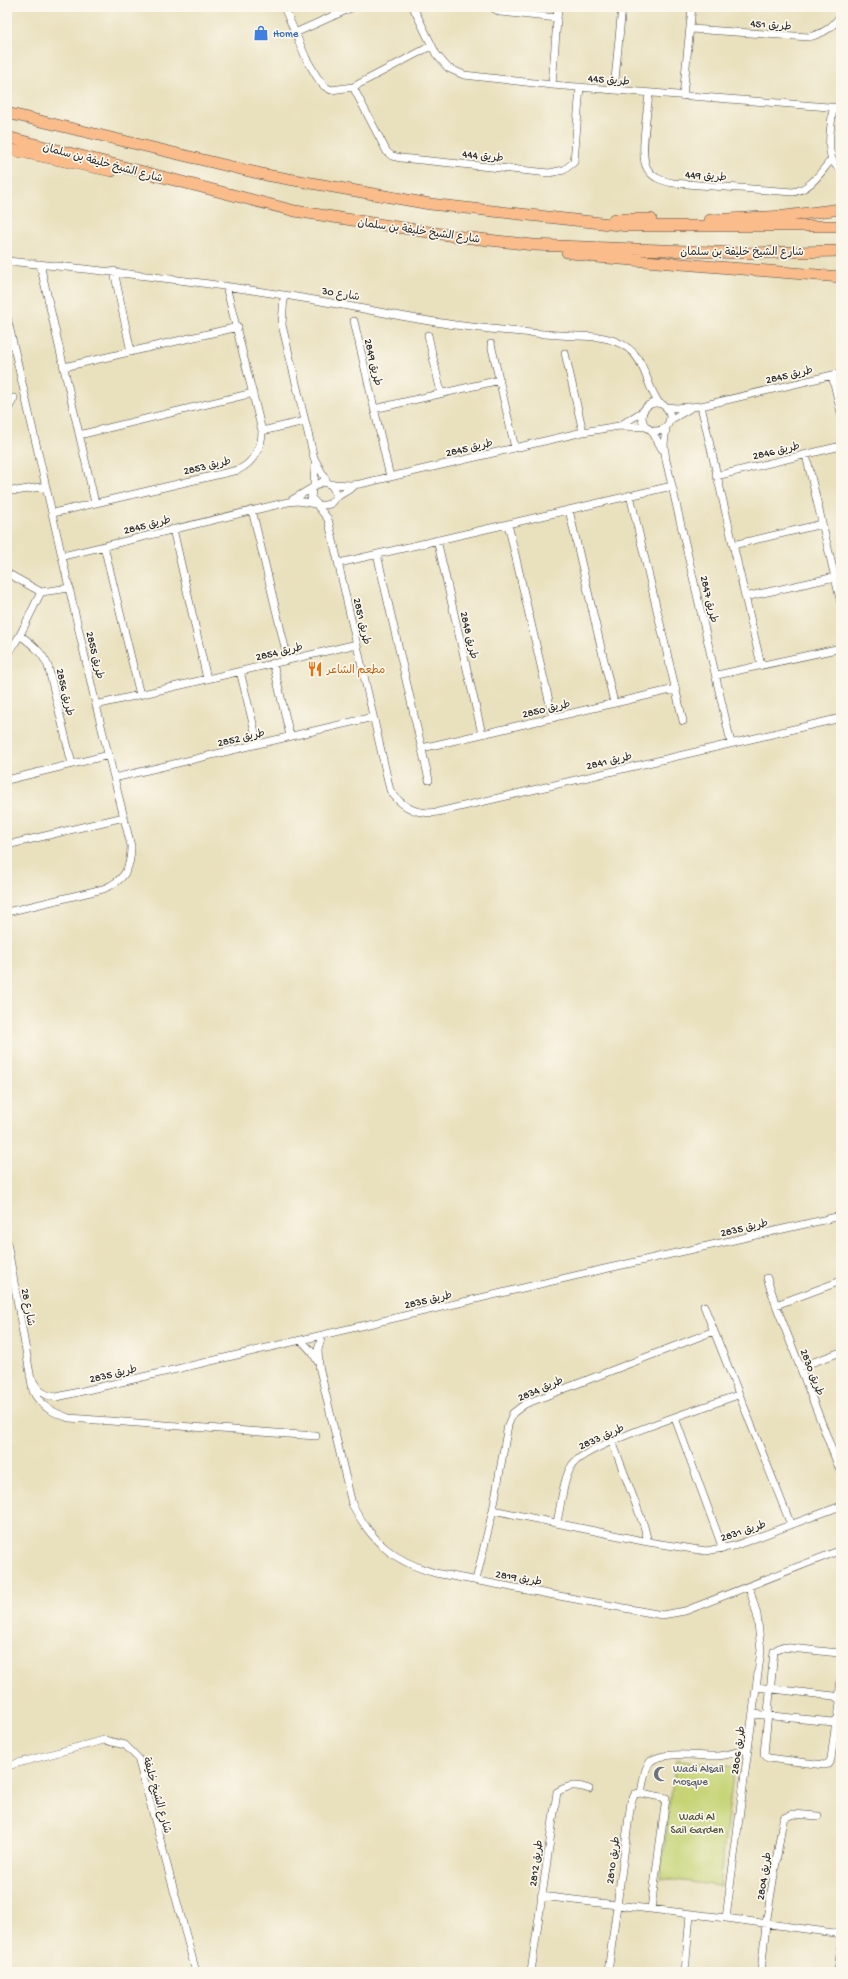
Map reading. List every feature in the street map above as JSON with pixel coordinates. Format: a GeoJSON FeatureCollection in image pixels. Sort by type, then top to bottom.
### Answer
{"type":"FeatureCollection","features":[{"type":"Feature","properties":{"kind":"highway"},"geometry":{"type":"LineString","coordinates":[[7,114],[266,175],[430,204],[628,226],[841,226]]}},
{"type":"Feature","properties":{"kind":"highway","name":"شارع الشيخ خليفة بن سلمان"},"geometry":{"type":"LineString","coordinates":[[7,137],[137,172],[295,211],[454,236],[533,245],[740,253],[841,251]]}},
{"type":"Feature","properties":{"kind":"highway"},"geometry":{"type":"LineString","coordinates":[[7,149],[97,169],[137,172]]}},
{"type":"Feature","properties":{"kind":"highway"},"geometry":{"type":"LineString","coordinates":[[584,220],[630,218],[706,220],[785,216],[841,208]]}},
{"type":"Feature","properties":{"kind":"highway"},"geometry":{"type":"LineString","coordinates":[[533,245],[596,257],[841,277]]}},
{"type":"Feature","properties":{"kind":"street"},"geometry":{"type":"LineString","coordinates":[[284,7],[306,58],[324,86],[331,90],[353,87],[431,46]]}},
{"type":"Feature","properties":{"kind":"street"},"geometry":{"type":"LineString","coordinates":[[295,33],[353,7]]}},
{"type":"Feature","properties":{"kind":"street","name":"طريق 445"},"geometry":{"type":"LineString","coordinates":[[413,7],[431,46],[444,64],[458,74],[552,85],[837,108]]}},
{"type":"Feature","properties":{"kind":"street"},"geometry":{"type":"LineString","coordinates":[[491,7],[500,12],[557,18]]}},
{"type":"Feature","properties":{"kind":"street"},"geometry":{"type":"LineString","coordinates":[[552,85],[558,7]]}},
{"type":"Feature","properties":{"kind":"street"},"geometry":{"type":"LineString","coordinates":[[614,90],[622,7]]}},
{"type":"Feature","properties":{"kind":"street"},"geometry":{"type":"LineString","coordinates":[[683,96],[691,29],[692,7]]}},
{"type":"Feature","properties":{"kind":"street","name":"طريق 451"},"geometry":{"type":"LineString","coordinates":[[691,29],[809,37],[824,33],[841,15]]}},
{"type":"Feature","properties":{"kind":"street","name":"طريق 444"},"geometry":{"type":"LineString","coordinates":[[353,87],[383,146],[392,156],[549,173],[564,170],[574,162],[580,87]]}},
{"type":"Feature","properties":{"kind":"street","name":"طريق 449"},"geometry":{"type":"LineString","coordinates":[[649,93],[644,159],[650,172],[663,180],[674,183],[793,192],[802,190],[810,184],[831,160]]}},
{"type":"Feature","properties":{"kind":"street"},"geometry":{"type":"LineString","coordinates":[[837,108],[830,151],[831,160],[841,169]]}},
{"type":"Feature","properties":{"kind":"street","name":"شارع 30"},"geometry":{"type":"LineString","coordinates":[[7,260],[114,271],[226,286],[456,325],[608,339],[627,347],[642,363],[649,383],[659,403]]}},
{"type":"Feature","properties":{"kind":"street"},"geometry":{"type":"LineString","coordinates":[[40,264],[95,503]]}},
{"type":"Feature","properties":{"kind":"street"},"geometry":{"type":"LineString","coordinates":[[114,271],[131,352]]}},
{"type":"Feature","properties":{"kind":"street","name":"طريق 2853"},"geometry":{"type":"LineString","coordinates":[[54,513],[238,470],[247,466],[254,458],[262,439],[262,431],[238,327],[226,286]]}},
{"type":"Feature","properties":{"kind":"street"},"geometry":{"type":"LineString","coordinates":[[284,295],[282,325],[314,458],[312,498],[316,504],[323,506],[334,500],[334,488],[329,483],[314,458]]}},
{"type":"Feature","properties":{"kind":"street","name":"طريق 2855"},"geometry":{"type":"LineString","coordinates":[[7,317],[46,486],[54,513],[96,705],[131,846],[131,859],[129,867],[115,884],[103,889],[7,912]]}},
{"type":"Feature","properties":{"kind":"street","name":"طريق 2849"},"geometry":{"type":"LineString","coordinates":[[354,321],[390,477]]}},
{"type":"Feature","properties":{"kind":"street"},"geometry":{"type":"LineString","coordinates":[[64,367],[238,327]]}},
{"type":"Feature","properties":{"kind":"street"},"geometry":{"type":"LineString","coordinates":[[428,335],[441,393]]}},
{"type":"Feature","properties":{"kind":"street"},"geometry":{"type":"LineString","coordinates":[[491,344],[515,448]]}},
{"type":"Feature","properties":{"kind":"street"},"geometry":{"type":"LineString","coordinates":[[565,353],[583,432]]}},
{"type":"Feature","properties":{"kind":"street","name":"طريق 2845"},"geometry":{"type":"LineString","coordinates":[[670,420],[698,407],[841,373]]}},
{"type":"Feature","properties":{"kind":"street"},"geometry":{"type":"LineString","coordinates":[[832,375],[841,413]]}},
{"type":"Feature","properties":{"kind":"street"},"geometry":{"type":"LineString","coordinates":[[374,409],[500,380]]}},
{"type":"Feature","properties":{"kind":"street","name":"شارع 30"},"geometry":{"type":"LineString","coordinates":[[648,405],[649,383]]}},
{"type":"Feature","properties":{"kind":"street"},"geometry":{"type":"LineString","coordinates":[[79,435],[253,394]]}},
{"type":"Feature","properties":{"kind":"street"},"geometry":{"type":"LineString","coordinates":[[7,411],[14,398]]}},
{"type":"Feature","properties":{"kind":"street"},"geometry":{"type":"LineString","coordinates":[[659,403],[667,407],[670,413],[670,420],[666,428],[659,431],[649,429],[642,420],[642,412],[648,405],[659,403]]}},
{"type":"Feature","properties":{"kind":"street","name":"طريق 2845"},"geometry":{"type":"LineString","coordinates":[[667,407],[698,407]]}},
{"type":"Feature","properties":{"kind":"street"},"geometry":{"type":"LineString","coordinates":[[698,407],[733,545],[761,665]]}},
{"type":"Feature","properties":{"kind":"street","name":"طريق 2845"},"geometry":{"type":"LineString","coordinates":[[619,426],[642,412]]}},
{"type":"Feature","properties":{"kind":"street"},"geometry":{"type":"LineString","coordinates":[[262,431],[305,421]]}},
{"type":"Feature","properties":{"kind":"street","name":"طريق 2845"},"geometry":{"type":"LineString","coordinates":[[329,483],[351,486],[583,432],[619,426],[649,429]]}},
{"type":"Feature","properties":{"kind":"street","name":"طريق 2847"},"geometry":{"type":"LineString","coordinates":[[666,428],[664,444],[666,460]]}},
{"type":"Feature","properties":{"kind":"street","name":"طريق 2847"},"geometry":{"type":"LineString","coordinates":[[649,429],[661,445],[666,460],[717,675],[731,743]]}},
{"type":"Feature","properties":{"kind":"street","name":"طريق 2846"},"geometry":{"type":"LineString","coordinates":[[716,476],[841,446]]}},
{"type":"Feature","properties":{"kind":"street"},"geometry":{"type":"LineString","coordinates":[[806,455],[841,603]]}},
{"type":"Feature","properties":{"kind":"street"},"geometry":{"type":"LineString","coordinates":[[313,488],[322,482],[329,483]]}},
{"type":"Feature","properties":{"kind":"street","name":"طريق 2845"},"geometry":{"type":"LineString","coordinates":[[334,500],[351,487],[360,484]]}},
{"type":"Feature","properties":{"kind":"street"},"geometry":{"type":"LineString","coordinates":[[7,490],[16,491],[46,486]]}},
{"type":"Feature","properties":{"kind":"street"},"geometry":{"type":"LineString","coordinates":[[339,563],[672,486]]}},
{"type":"Feature","properties":{"kind":"street","name":"طريق 2845"},"geometry":{"type":"LineString","coordinates":[[288,502],[313,488]]}},
{"type":"Feature","properties":{"kind":"street"},"geometry":{"type":"LineString","coordinates":[[630,496],[683,721]]}},
{"type":"Feature","properties":{"kind":"street","name":"طريق 2851"},"geometry":{"type":"LineString","coordinates":[[330,527],[330,510],[334,500]]}},
{"type":"Feature","properties":{"kind":"street","name":"طريق 2845"},"geometry":{"type":"LineString","coordinates":[[63,556],[288,502],[307,502],[316,504]]}},
{"type":"Feature","properties":{"kind":"street","name":"طريق 2851"},"geometry":{"type":"LineString","coordinates":[[316,504],[328,519],[390,790]]}},
{"type":"Feature","properties":{"kind":"street"},"geometry":{"type":"LineString","coordinates":[[252,510],[288,660]]}},
{"type":"Feature","properties":{"kind":"street"},"geometry":{"type":"LineString","coordinates":[[569,510],[614,703]]}},
{"type":"Feature","properties":{"kind":"street"},"geometry":{"type":"LineString","coordinates":[[508,524],[553,718]]}},
{"type":"Feature","properties":{"kind":"street"},"geometry":{"type":"LineString","coordinates":[[733,545],[822,524]]}},
{"type":"Feature","properties":{"kind":"street"},"geometry":{"type":"LineString","coordinates":[[173,529],[207,679]]}},
{"type":"Feature","properties":{"kind":"street","name":"طريق 2848"},"geometry":{"type":"LineString","coordinates":[[437,540],[482,734]]}},
{"type":"Feature","properties":{"kind":"street"},"geometry":{"type":"LineString","coordinates":[[104,546],[140,695]]}},
{"type":"Feature","properties":{"kind":"street"},"geometry":{"type":"LineString","coordinates":[[377,554],[429,780]]}},
{"type":"Feature","properties":{"kind":"street"},"geometry":{"type":"LineString","coordinates":[[7,573],[41,592],[70,588]]}},
{"type":"Feature","properties":{"kind":"street"},"geometry":{"type":"LineString","coordinates":[[745,597],[835,577]]}},
{"type":"Feature","properties":{"kind":"street"},"geometry":{"type":"LineString","coordinates":[[7,656],[20,635],[41,592]]}},
{"type":"Feature","properties":{"kind":"street","name":"طريق 2856"},"geometry":{"type":"LineString","coordinates":[[20,635],[37,648],[44,656],[48,666],[72,764]]}},
{"type":"Feature","properties":{"kind":"street","name":"طريق 2854"},"geometry":{"type":"LineString","coordinates":[[96,705],[357,644]]}},
{"type":"Feature","properties":{"kind":"street"},"geometry":{"type":"LineString","coordinates":[[717,675],[841,648]]}},
{"type":"Feature","properties":{"kind":"street"},"geometry":{"type":"LineString","coordinates":[[273,663],[290,736]]}},
{"type":"Feature","properties":{"kind":"street"},"geometry":{"type":"LineString","coordinates":[[240,671],[258,744]]}},
{"type":"Feature","properties":{"kind":"street","name":"طريق 2850"},"geometry":{"type":"LineString","coordinates":[[422,748],[675,689]]}},
{"type":"Feature","properties":{"kind":"street","name":"طريق 2852"},"geometry":{"type":"LineString","coordinates":[[114,778],[373,717]]}},
{"type":"Feature","properties":{"kind":"street","name":"طريق 2841"},"geometry":{"type":"LineString","coordinates":[[390,790],[396,799],[405,807],[415,812],[427,814],[841,718]]}},
{"type":"Feature","properties":{"kind":"street"},"geometry":{"type":"LineString","coordinates":[[7,780],[109,755]]}},
{"type":"Feature","properties":{"kind":"street"},"geometry":{"type":"LineString","coordinates":[[7,845],[124,817]]}},
{"type":"Feature","properties":{"kind":"street","name":"طريق 2835"},"geometry":{"type":"LineString","coordinates":[[30,1376],[40,1392],[47,1396],[57,1397],[600,1270],[841,1216]]}},
{"type":"Feature","properties":{"kind":"street","name":"شارع 28"},"geometry":{"type":"LineString","coordinates":[[7,1242],[33,1391],[45,1408],[69,1418],[316,1436]]}},
{"type":"Feature","properties":{"kind":"street","name":"طريق 2830"},"geometry":{"type":"LineString","coordinates":[[767,1278],[841,1474]]}},
{"type":"Feature","properties":{"kind":"street"},"geometry":{"type":"LineString","coordinates":[[776,1305],[841,1282]]}},
{"type":"Feature","properties":{"kind":"street"},"geometry":{"type":"LineString","coordinates":[[704,1306],[738,1395],[791,1525]]}},
{"type":"Feature","properties":{"kind":"street","name":"طريق 2834"},"geometry":{"type":"LineString","coordinates":[[476,1580],[494,1510],[508,1425],[513,1413],[519,1408],[714,1331]]}},
{"type":"Feature","properties":{"kind":"street","name":"طريق 2819"},"geometry":{"type":"LineString","coordinates":[[322,1335],[318,1350],[319,1366],[352,1504],[362,1522],[374,1538],[388,1551],[403,1561],[435,1573],[662,1615],[685,1611],[841,1550]]}},
{"type":"Feature","properties":{"kind":"street","name":"طريق 2819"},"geometry":{"type":"LineString","coordinates":[[302,1340],[312,1352],[319,1366]]}},
{"type":"Feature","properties":{"kind":"street"},"geometry":{"type":"LineString","coordinates":[[800,1367],[841,1352]]}},
{"type":"Feature","properties":{"kind":"street","name":"طريق 2833"},"geometry":{"type":"LineString","coordinates":[[557,1522],[568,1476],[574,1463],[585,1453],[612,1441],[738,1395]]}},
{"type":"Feature","properties":{"kind":"street"},"geometry":{"type":"LineString","coordinates":[[675,1418],[723,1549]]}},
{"type":"Feature","properties":{"kind":"street"},"geometry":{"type":"LineString","coordinates":[[612,1441],[644,1526],[648,1542]]}},
{"type":"Feature","properties":{"kind":"street","name":"طريق 2831"},"geometry":{"type":"LineString","coordinates":[[494,1510],[648,1542],[706,1551],[723,1549],[841,1506]]}},
{"type":"Feature","properties":{"kind":"street","name":"طريق 2806"},"geometry":{"type":"LineString","coordinates":[[726,1918],[761,1650],[757,1615],[749,1586]]}},
{"type":"Feature","properties":{"kind":"street"},"geometry":{"type":"LineString","coordinates":[[841,1655],[788,1648],[777,1649],[774,1651],[764,1748],[764,1754],[768,1758],[824,1765],[828,1764],[831,1760],[840,1702],[841,1677]]}},
{"type":"Feature","properties":{"kind":"street"},"geometry":{"type":"LineString","coordinates":[[756,1687],[834,1696],[839,1699]]}},
{"type":"Feature","properties":{"kind":"street"},"geometry":{"type":"LineString","coordinates":[[753,1714],[836,1721]]}},
{"type":"Feature","properties":{"kind":"street","name":"شارع الشيخ خليفة"},"geometry":{"type":"LineString","coordinates":[[7,1766],[104,1740],[125,1745],[138,1758],[196,1972]]}},
{"type":"Feature","properties":{"kind":"street"},"geometry":{"type":"LineString","coordinates":[[652,1909],[666,1798],[641,1793],[647,1767],[650,1761],[668,1755],[719,1756],[735,1753],[748,1748]]}},
{"type":"Feature","properties":{"kind":"street","name":"طريق 2812"},"geometry":{"type":"LineString","coordinates":[[531,1972],[557,1792],[568,1785],[581,1786],[589,1789]]}},
{"type":"Feature","properties":{"kind":"street","name":"طريق 2810"},"geometry":{"type":"LineString","coordinates":[[608,1972],[631,1802],[635,1794],[641,1793]]}},
{"type":"Feature","properties":{"kind":"street","name":"طريق 2804"},"geometry":{"type":"LineString","coordinates":[[761,1972],[766,1924],[784,1818],[793,1814],[818,1816]]}},
{"type":"Feature","properties":{"kind":"street"},"geometry":{"type":"LineString","coordinates":[[541,1896],[726,1918],[841,1934]]}},
{"type":"Feature","properties":{"kind":"street"},"geometry":{"type":"LineString","coordinates":[[685,1972],[690,1914]]}},
{"type":"Feature","properties":{"kind":"street"},"geometry":{"type":"LineString","coordinates":[[838,1972],[841,1944]]}},
{"type":"Feature","properties":{"kind":"green space","name":"Wadi Al Sail Garden"},"geometry":{"type":"Polygon","coordinates":[[[676,1759],[734,1767],[719,1886],[660,1878],[676,1759]]]}},
{"type":"Feature","properties":{"kind":"place","name":"Home"},"geometry":{"type":"Point","coordinates":[261,33]}},
{"type":"Feature","properties":{"kind":"place","name":"مطعم الشاعر"},"geometry":{"type":"Point","coordinates":[315,669]}},
{"type":"Feature","properties":{"kind":"place","name":"Wadi Alsail Mosque"},"geometry":{"type":"Point","coordinates":[661,1774]}}]}
